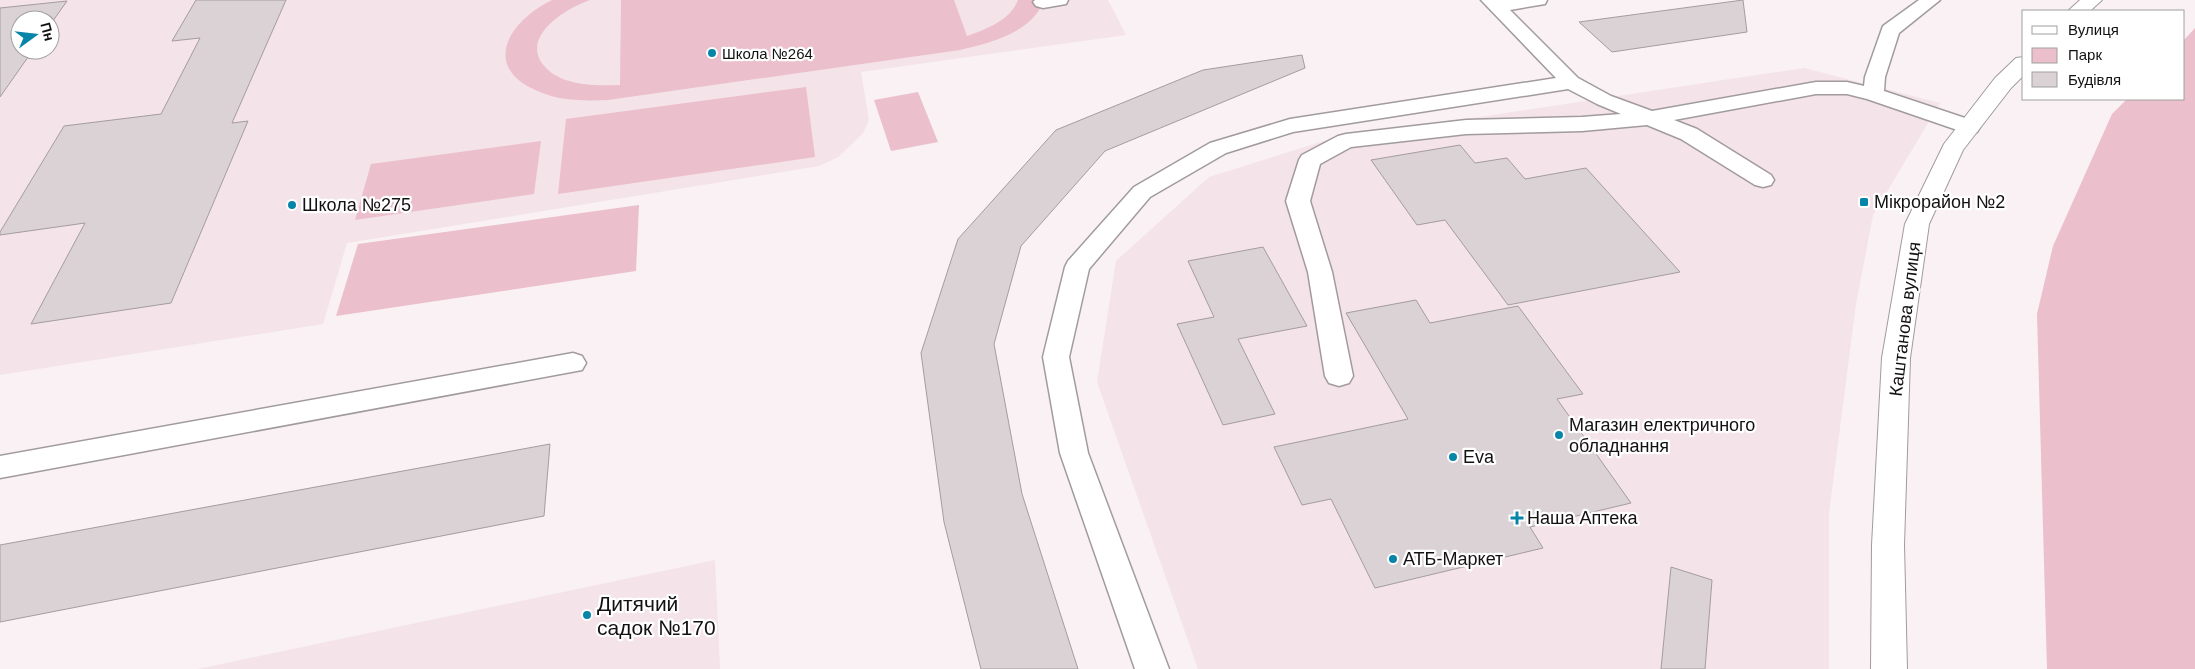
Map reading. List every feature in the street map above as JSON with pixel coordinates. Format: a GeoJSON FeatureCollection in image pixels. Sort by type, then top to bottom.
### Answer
{"type":"FeatureCollection","features":[{"type":"Feature","properties":{"kind":"street"},"geometry":{"type":"LineString","coordinates":[[2079,10],[2092,0]]}},
{"type":"Feature","properties":{"kind":"street","name":"Каштанова вулиця"},"geometry":{"type":"LineString","coordinates":[[1889,669],[1888,545],[1896,358],[1917,224],[1952,150],[2004,83],[2022,65]]}},
{"type":"Feature","properties":{"kind":"lane"},"geometry":{"type":"LineString","coordinates":[[1493,3],[1538,0]]}},
{"type":"Feature","properties":{"kind":"lane"},"geometry":{"type":"LineString","coordinates":[[1873,94],[1875,77],[1890,30],[1932,0]]}},
{"type":"Feature","properties":{"kind":"lane"},"geometry":{"type":"LineString","coordinates":[[1493,3],[1571,82],[1604,100],[1689,134],[1763,180]]}},
{"type":"Feature","properties":{"kind":"lane"},"geometry":{"type":"LineString","coordinates":[[1152,669],[1074,453],[1056,356],[1077,266],[1142,192],[1218,148],[1290,126],[1571,82]]}},
{"type":"Feature","properties":{"kind":"lane"},"geometry":{"type":"LineString","coordinates":[[1339,376],[1320,272],[1298,201],[1310,160],[1346,141],[1466,127],[1582,124],[1651,118],[1816,88],[1847,88],[1873,94],[1969,127]]}},
{"type":"Feature","properties":{"kind":"lane"},"geometry":{"type":"LineString","coordinates":[[0,467],[573,364]]}},
{"type":"Feature","properties":{"kind":"shaded area","name":"Школа №275"},"geometry":{"type":"Polygon","coordinates":[[[0,0],[1108,0],[1126,35],[861,72],[869,120],[863,133],[838,157],[819,166],[347,243],[323,324],[0,375],[0,0]]]}},
{"type":"Feature","properties":{"kind":"shaded area"},"geometry":{"type":"Polygon","coordinates":[[[1804,68],[1940,103],[1873,215],[1856,304],[1829,513],[1829,669],[1198,669],[1097,382],[1116,261],[1209,177],[1327,140],[1804,68]]]}},
{"type":"Feature","properties":{"kind":"shaded area","name":"Дитячий садок №170"},"geometry":{"type":"Polygon","coordinates":[[[715,560],[720,669],[198,669],[715,560]]]}},
{"type":"Feature","properties":{"kind":"green space"},"geometry":{"type":"Polygon","coordinates":[[[552,0],[590,0],[558,17],[541,35],[537,46],[539,57],[546,68],[553,74],[571,82],[620,85],[621,0],[954,0],[967,36],[1003,19],[1009,14],[1018,0],[1044,0],[1030,21],[1009,35],[960,50],[608,100],[573,100],[548,95],[521,82],[510,70],[506,58],[507,45],[513,32],[523,20],[552,0]]]}},
{"type":"Feature","properties":{"kind":"green space"},"geometry":{"type":"Polygon","coordinates":[[[2195,28],[2195,669],[2047,669],[2037,314],[2053,246],[2112,114],[2126,100],[2185,100],[2185,39],[2195,28]]]}},
{"type":"Feature","properties":{"kind":"green space"},"geometry":{"type":"Polygon","coordinates":[[[806,87],[815,157],[558,194],[566,119],[806,87]]]}},
{"type":"Feature","properties":{"kind":"green space"},"geometry":{"type":"Polygon","coordinates":[[[918,92],[938,142],[891,151],[874,100],[918,92]]]}},
{"type":"Feature","properties":{"kind":"green space"},"geometry":{"type":"Polygon","coordinates":[[[541,141],[534,194],[355,220],[371,164],[541,141]]]}},
{"type":"Feature","properties":{"kind":"green space"},"geometry":{"type":"Polygon","coordinates":[[[639,205],[636,271],[336,316],[358,244],[639,205]]]}},
{"type":"Feature","properties":{"kind":"building"},"geometry":{"type":"Polygon","coordinates":[[[196,0],[286,0],[232,123],[248,121],[171,303],[31,324],[85,223],[0,235],[0,232],[64,126],[161,114],[200,38],[172,41],[196,0]]]}},
{"type":"Feature","properties":{"kind":"building"},"geometry":{"type":"Polygon","coordinates":[[[1743,0],[1747,32],[1612,52],[1579,22],[1743,0]]]}},
{"type":"Feature","properties":{"kind":"building"},"geometry":{"type":"Polygon","coordinates":[[[67,1],[60,11],[10,10],[10,60],[26,60],[0,97],[0,8],[67,1]]]}},
{"type":"Feature","properties":{"kind":"building"},"geometry":{"type":"Polygon","coordinates":[[[1302,55],[1305,68],[1105,151],[1021,246],[994,344],[1022,494],[1078,669],[981,669],[944,522],[921,353],[958,239],[1056,130],[1203,70],[1302,55]]]}},
{"type":"Feature","properties":{"kind":"building"},"geometry":{"type":"Polygon","coordinates":[[[1460,145],[1475,163],[1507,158],[1525,179],[1586,168],[1680,272],[1508,305],[1445,220],[1417,225],[1371,160],[1460,145]]]}},
{"type":"Feature","properties":{"kind":"building"},"geometry":{"type":"Polygon","coordinates":[[[1263,247],[1307,326],[1238,339],[1275,414],[1223,425],[1177,324],[1214,317],[1188,261],[1263,247]]]}},
{"type":"Feature","properties":{"kind":"building"},"geometry":{"type":"Polygon","coordinates":[[[1416,300],[1430,323],[1518,306],[1583,394],[1557,399],[1631,503],[1530,527],[1543,548],[1375,588],[1331,499],[1302,505],[1274,447],[1408,419],[1346,313],[1416,300]]]}},
{"type":"Feature","properties":{"kind":"building"},"geometry":{"type":"Polygon","coordinates":[[[550,444],[544,516],[0,622],[0,545],[550,444]]]}},
{"type":"Feature","properties":{"kind":"building"},"geometry":{"type":"Polygon","coordinates":[[[1671,567],[1712,580],[1705,669],[1661,669],[1671,567]]]}},
{"type":"Feature","properties":{"kind":"place","name":"Школа №264"},"geometry":{"type":"Point","coordinates":[712,53]}},
{"type":"Feature","properties":{"kind":"place","name":"Мікрорайон №2"},"geometry":{"type":"Point","coordinates":[1864,202]}},
{"type":"Feature","properties":{"kind":"place","name":"Школа №275"},"geometry":{"type":"Point","coordinates":[292,205]}},
{"type":"Feature","properties":{"kind":"place","name":"Магазин електричного обладнання"},"geometry":{"type":"Point","coordinates":[1559,435]}},
{"type":"Feature","properties":{"kind":"place","name":"Eva"},"geometry":{"type":"Point","coordinates":[1453,457]}},
{"type":"Feature","properties":{"kind":"place","name":"Наша Аптека"},"geometry":{"type":"Point","coordinates":[1517,518]}},
{"type":"Feature","properties":{"kind":"place","name":"АТБ-Маркет"},"geometry":{"type":"Point","coordinates":[1393,559]}},
{"type":"Feature","properties":{"kind":"place","name":"Дитячий садок №170"},"geometry":{"type":"Point","coordinates":[587,615]}}]}
